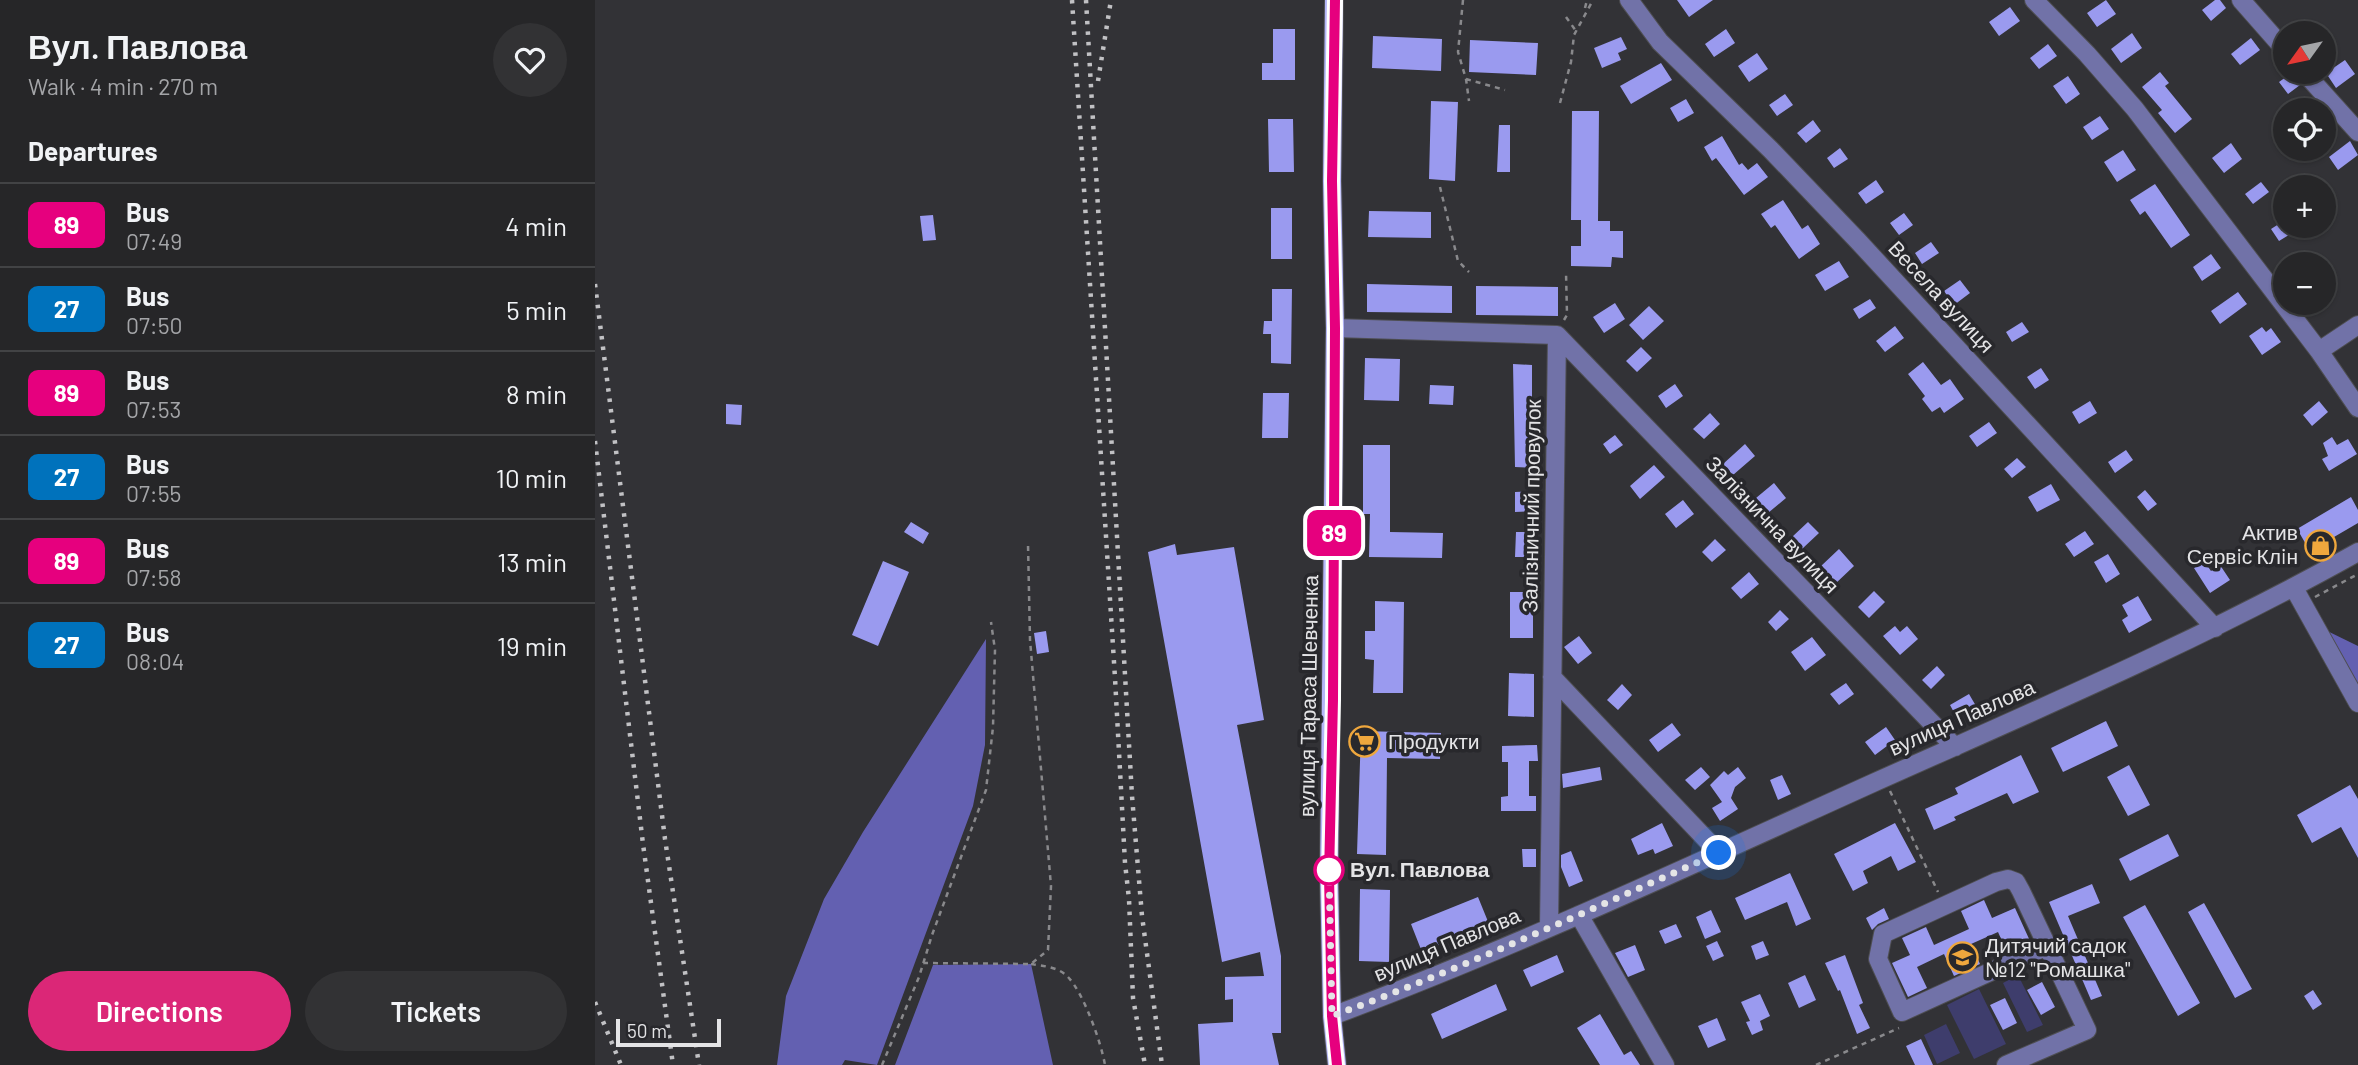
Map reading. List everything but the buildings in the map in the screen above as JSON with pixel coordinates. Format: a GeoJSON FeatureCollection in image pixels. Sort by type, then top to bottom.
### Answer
{"type":"FeatureCollection","features":[{"type":"Feature","properties":{"kind":"main road","name":"вулиця Тараса Шевченка"},"geometry":{"type":"LineString","coordinates":[[1335,0],[1332,181],[1335,328],[1333,700],[1329,876],[1332,1016],[1337,1065]]}},
{"type":"Feature","properties":{"kind":"street","name":"Весела вулиця"},"geometry":{"type":"LineString","coordinates":[[1629,0],[1660,42],[1771,150],[1859,241],[2215,628]]}},
{"type":"Feature","properties":{"kind":"street"},"geometry":{"type":"LineString","coordinates":[[2034,0],[2087,54],[2135,109],[2319,351],[2358,408]]}},
{"type":"Feature","properties":{"kind":"street"},"geometry":{"type":"LineString","coordinates":[[2241,0],[2273,36]]}},
{"type":"Feature","properties":{"kind":"street"},"geometry":{"type":"LineString","coordinates":[[2315,84],[2358,132]]}},
{"type":"Feature","properties":{"kind":"street"},"geometry":{"type":"LineString","coordinates":[[2319,351],[2358,325]]}},
{"type":"Feature","properties":{"kind":"street"},"geometry":{"type":"LineString","coordinates":[[1335,328],[1557,335]]}},
{"type":"Feature","properties":{"kind":"street","name":"Залізничний провулок"},"geometry":{"type":"LineString","coordinates":[[1549,927],[1557,335]]}},
{"type":"Feature","properties":{"kind":"street","name":"Залізнична вулиця"},"geometry":{"type":"LineString","coordinates":[[1557,335],[1955,747]]}},
{"type":"Feature","properties":{"kind":"street","name":"вулиця Павлова"},"geometry":{"type":"LineString","coordinates":[[1332,1016],[1407,988],[1579,915],[2215,628],[2298,596],[2358,552]]}},
{"type":"Feature","properties":{"kind":"street"},"geometry":{"type":"LineString","coordinates":[[2298,596],[2358,703]]}},
{"type":"Feature","properties":{"kind":"street"},"geometry":{"type":"LineString","coordinates":[[1552,677],[1719,853]]}},
{"type":"Feature","properties":{"kind":"street"},"geometry":{"type":"LineString","coordinates":[[2006,1065],[2087,1030],[2021,891],[2015,883],[2008,879],[1996,882],[1884,934],[1878,959],[1902,1012],[2047,946]]}},
{"type":"Feature","properties":{"kind":"street"},"geometry":{"type":"LineString","coordinates":[[1579,915],[1665,1065]]}},
{"type":"Feature","properties":{"kind":"path"},"geometry":{"type":"LineString","coordinates":[[1463,0],[1458,52],[1469,101]]}},
{"type":"Feature","properties":{"kind":"path"},"geometry":{"type":"LineString","coordinates":[[1585,12],[1587,0]]}},
{"type":"Feature","properties":{"kind":"path"},"geometry":{"type":"LineString","coordinates":[[1560,103],[1576,31],[1593,0]]}},
{"type":"Feature","properties":{"kind":"path"},"geometry":{"type":"LineString","coordinates":[[1566,18],[1576,31]]}},
{"type":"Feature","properties":{"kind":"path"},"geometry":{"type":"LineString","coordinates":[[1466,79],[1505,90]]}},
{"type":"Feature","properties":{"kind":"path"},"geometry":{"type":"LineString","coordinates":[[1440,187],[1458,261],[1469,272]]}},
{"type":"Feature","properties":{"kind":"path"},"geometry":{"type":"LineString","coordinates":[[1557,335],[1567,315],[1566,272]]}},
{"type":"Feature","properties":{"kind":"path"},"geometry":{"type":"LineString","coordinates":[[1028,544],[1030,640],[1051,886],[1048,950],[1031,964]]}},
{"type":"Feature","properties":{"kind":"path"},"geometry":{"type":"LineString","coordinates":[[2298,596],[2358,574]]}},
{"type":"Feature","properties":{"kind":"path"},"geometry":{"type":"LineString","coordinates":[[882,1065],[986,790],[993,727],[995,650],[991,622]]}},
{"type":"Feature","properties":{"kind":"path"},"geometry":{"type":"LineString","coordinates":[[1884,778],[1944,906]]}},
{"type":"Feature","properties":{"kind":"path"},"geometry":{"type":"LineString","coordinates":[[923,962],[1031,964],[1049,967],[1067,976],[1087,1010],[1103,1050],[1105,1065]]}},
{"type":"Feature","properties":{"kind":"path"},"geometry":{"type":"LineString","coordinates":[[1816,1065],[1901,1027]]}},
{"type":"Feature","properties":{"kind":"shaded area"},"geometry":{"type":"Polygon","coordinates":[[[2315,625],[2358,646],[2358,703],[2315,625]]]}},
{"type":"Feature","properties":{"kind":"shaded area"},"geometry":{"type":"Polygon","coordinates":[[[986,639],[985,745],[973,806],[877,1065],[845,1060],[842,1065],[777,1065],[786,996],[824,899],[863,832],[986,639]]]}},
{"type":"Feature","properties":{"kind":"shaded area"},"geometry":{"type":"Polygon","coordinates":[[[1031,964],[1053,1065],[895,1065],[933,965],[1031,964]]]}},
{"type":"Feature","properties":{"kind":"shaded area"},"geometry":{"type":"Polygon","coordinates":[[[2018,975],[2043,1025],[2027,1032],[2003,983],[2018,975]]]}},
{"type":"Feature","properties":{"kind":"shaded area"},"geometry":{"type":"Polygon","coordinates":[[[1979,989],[2006,1044],[1974,1059],[1947,1005],[1979,989]]]}},
{"type":"Feature","properties":{"kind":"shaded area"},"geometry":{"type":"Polygon","coordinates":[[[1946,1024],[1960,1053],[1937,1064],[1924,1035],[1946,1024]]]}},
{"type":"Feature","properties":{"kind":"railway"},"geometry":{"type":"LineString","coordinates":[[1072,0],[1133,998],[1145,1065]]}},
{"type":"Feature","properties":{"kind":"railway"},"geometry":{"type":"LineString","coordinates":[[1086,0],[1132,796],[1142,916],[1162,1065]]}},
{"type":"Feature","properties":{"kind":"railway"},"geometry":{"type":"LineString","coordinates":[[1098,81],[1111,0]]}},
{"type":"Feature","properties":{"kind":"railway"},"geometry":{"type":"LineString","coordinates":[[595,284],[665,839],[699,1065]]}},
{"type":"Feature","properties":{"kind":"railway"},"geometry":{"type":"LineString","coordinates":[[595,441],[643,844],[673,1065]]}},
{"type":"Feature","properties":{"kind":"railway"},"geometry":{"type":"LineString","coordinates":[[595,1002],[621,1065]]}},
{"type":"Feature","properties":{"kind":"bus line","name":"89"},"geometry":{"type":"LineString","coordinates":[[1335,0],[1332,181],[1335,328],[1333,700],[1329,876],[1332,1016],[1337,1065]]}},
{"type":"Feature","properties":{"kind":"place","name":"Актив Сервiс Клiн"},"geometry":{"type":"Point","coordinates":[2321,545]}},
{"type":"Feature","properties":{"kind":"place","name":"Продукти"},"geometry":{"type":"Point","coordinates":[1365,742]}},
{"type":"Feature","properties":{"kind":"place","name":"Вул. Павлова"},"geometry":{"type":"Point","coordinates":[1329,870]}},
{"type":"Feature","properties":{"kind":"place","name":"Дитячий садок №12 \"Ромашка\""},"geometry":{"type":"Point","coordinates":[1962,958]}},
{"type":"Feature","properties":{"kind":"route"},"geometry":{"type":"LineString","coordinates":[[1329,870],[1332,1016],[1407,988],[1719,853]]}}]}
